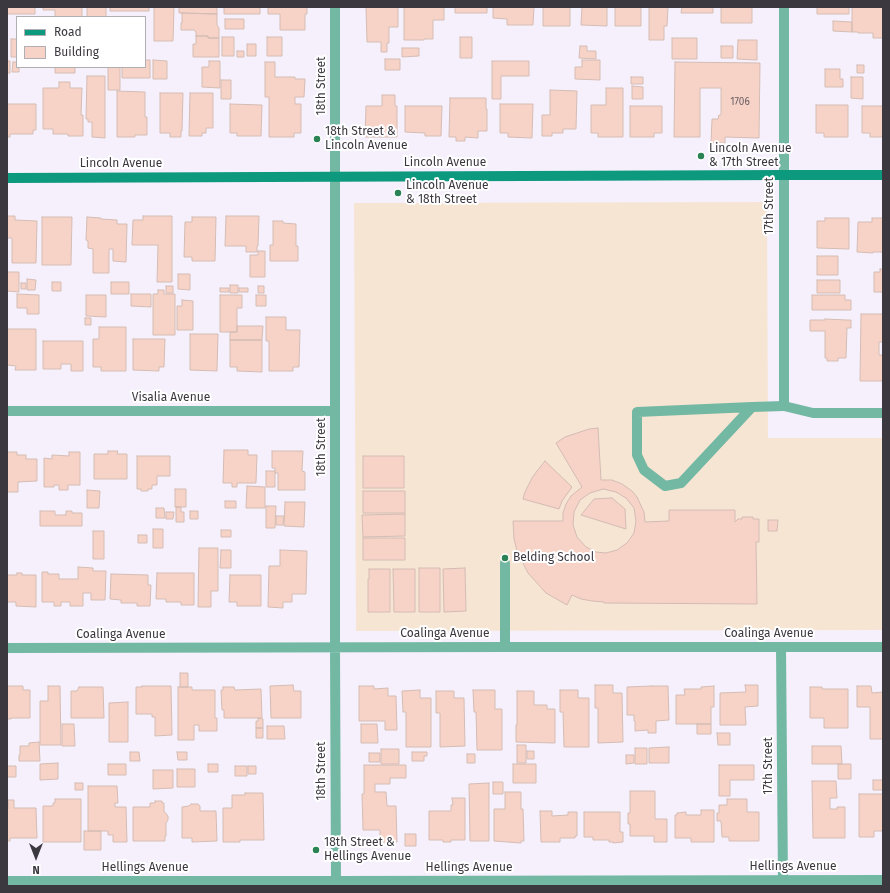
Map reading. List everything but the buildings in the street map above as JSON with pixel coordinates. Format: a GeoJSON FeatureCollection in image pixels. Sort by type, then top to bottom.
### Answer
{"type":"FeatureCollection","features":[{"type":"Feature","properties":{"kind":"street","name":"18th Street"},"geometry":{"type":"LineString","coordinates":[[335,7],[334,411],[336,884]]}},
{"type":"Feature","properties":{"kind":"street","name":"17th Street"},"geometry":{"type":"LineString","coordinates":[[784,7],[784,406]]}},
{"type":"Feature","properties":{"kind":"street","name":"Lincoln Avenue"},"geometry":{"type":"LineString","coordinates":[[7,178],[883,175]]}},
{"type":"Feature","properties":{"kind":"street"},"geometry":{"type":"LineString","coordinates":[[752,407],[681,483],[665,486],[644,470],[637,455],[637,412],[752,407],[784,406],[813,413],[883,413]]}},
{"type":"Feature","properties":{"kind":"street","name":"Visalia Avenue"},"geometry":{"type":"LineString","coordinates":[[7,411],[334,411]]}},
{"type":"Feature","properties":{"kind":"street"},"geometry":{"type":"LineString","coordinates":[[505,563],[505,646]]}},
{"type":"Feature","properties":{"kind":"street","name":"Coalinga Avenue"},"geometry":{"type":"LineString","coordinates":[[7,648],[335,648],[505,646],[883,647]]}},
{"type":"Feature","properties":{"kind":"street","name":"17th Street"},"geometry":{"type":"LineString","coordinates":[[782,646],[782,883]]}},
{"type":"Feature","properties":{"kind":"street","name":"Hellings Avenue"},"geometry":{"type":"LineString","coordinates":[[7,881],[336,884],[782,883],[883,880]]}},
{"type":"Feature","properties":{"kind":"shaded area"},"geometry":{"type":"Polygon","coordinates":[[[767,202],[768,438],[883,438],[883,630],[356,631],[354,203],[767,202]]]}},
{"type":"Feature","properties":{"kind":"place","name":"18th Street & Lincoln Avenue"},"geometry":{"type":"Point","coordinates":[317,139]}},
{"type":"Feature","properties":{"kind":"place","name":"Lincoln Avenue & 17th Street"},"geometry":{"type":"Point","coordinates":[701,156]}},
{"type":"Feature","properties":{"kind":"place","name":"Lincoln Avenue & 18th Street"},"geometry":{"type":"Point","coordinates":[398,193]}},
{"type":"Feature","properties":{"kind":"place","name":"Belding School"},"geometry":{"type":"Point","coordinates":[505,558]}},
{"type":"Feature","properties":{"kind":"place","name":"18th Street & Hellings Avenue"},"geometry":{"type":"Point","coordinates":[316,850]}}]}
